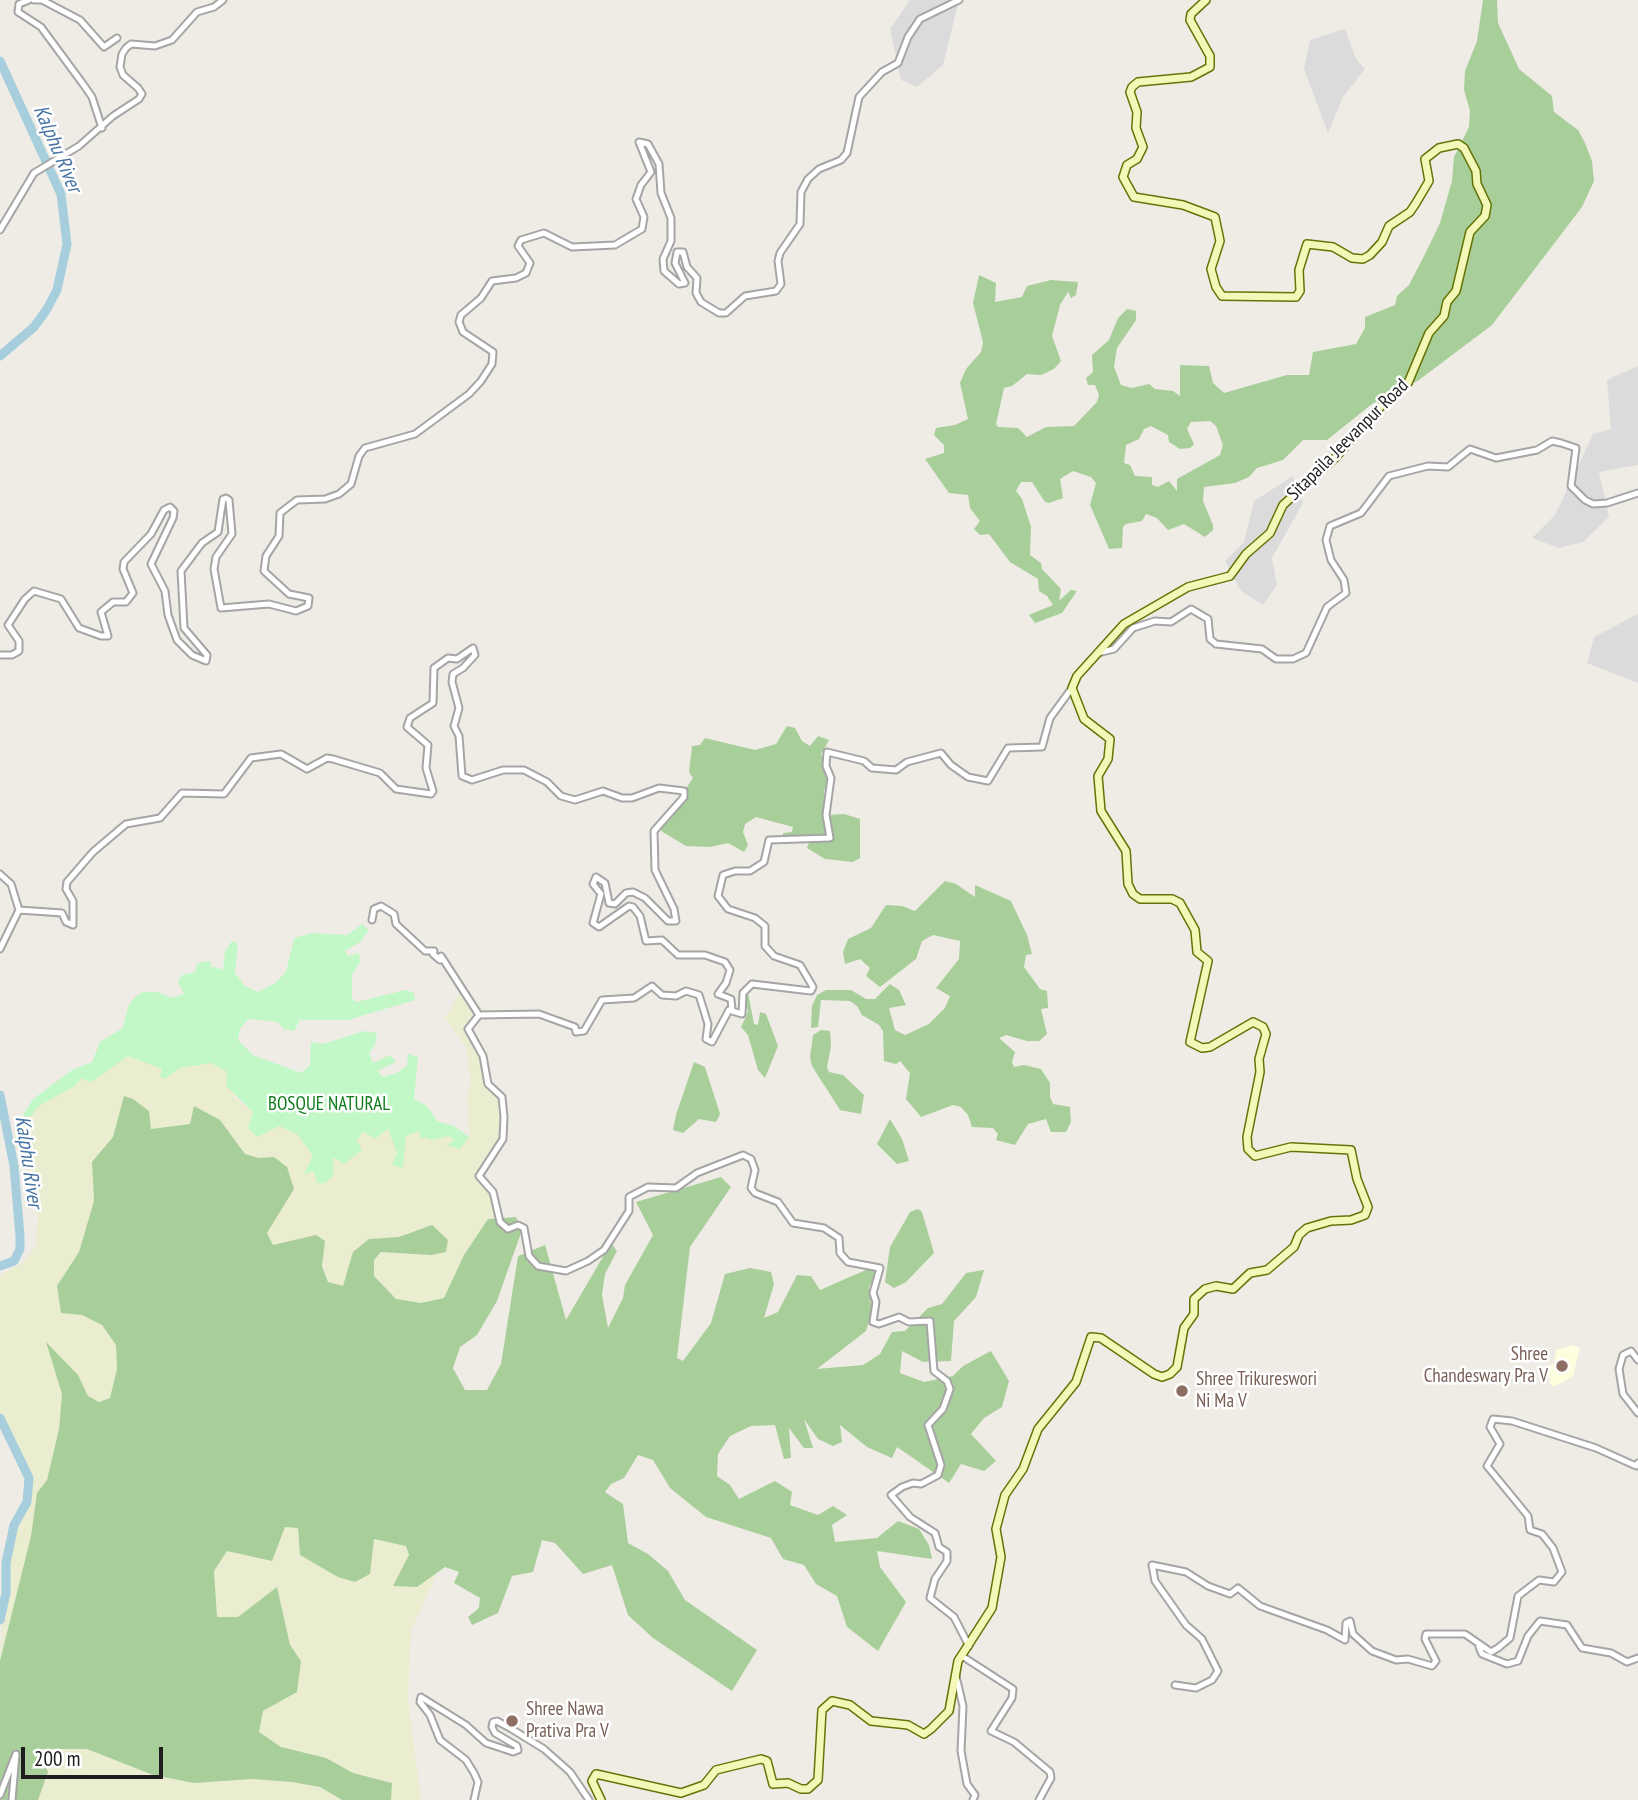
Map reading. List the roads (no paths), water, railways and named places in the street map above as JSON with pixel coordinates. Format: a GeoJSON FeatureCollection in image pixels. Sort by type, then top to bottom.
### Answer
{"type":"FeatureCollection","features":[{"type":"Feature","properties":{"kind":"street"},"geometry":{"type":"LineString","coordinates":[[102,128],[93,97],[41,27],[18,12],[19,4],[32,0],[47,1],[79,20],[104,47],[117,38]]}},
{"type":"Feature","properties":{"kind":"street"},"geometry":{"type":"LineString","coordinates":[[0,230],[26,183],[38,170],[102,128],[142,94],[123,75],[120,67],[126,48],[131,44],[155,46],[172,40],[197,12],[214,7],[223,0]]}},
{"type":"Feature","properties":{"kind":"street"},"geometry":{"type":"LineString","coordinates":[[0,655],[12,655],[19,650],[19,641],[8,625],[25,598],[34,591],[61,599],[79,628],[108,636],[101,612],[113,602],[126,602],[133,593],[123,569],[124,562],[151,534],[164,510],[170,507],[174,511],[173,518],[151,564],[165,591],[168,615],[177,640],[192,655],[202,660],[208,658],[184,628],[181,571],[202,543],[218,532],[223,499],[226,498],[229,500],[232,534],[216,556],[214,569],[221,608],[269,604],[296,611],[308,606],[309,598],[289,594],[264,571],[266,556],[279,536],[280,513],[296,500],[324,499],[339,494],[351,484],[359,456],[365,448],[415,434],[481,382],[492,364],[493,352],[463,332],[459,322],[461,315],[481,298],[492,281],[516,278],[526,273],[530,263],[518,246],[521,240],[544,233],[572,247],[615,245],[642,229],[644,217],[636,199],[641,185],[651,172],[639,142],[648,144],[659,164],[661,193],[671,218],[671,241],[663,259],[664,271],[679,284],[685,283],[675,263],[677,252],[683,252],[687,267],[697,278],[696,293],[701,302],[719,313],[726,313],[745,296],[776,291],[781,284],[780,253],[800,224],[801,192],[808,179],[820,169],[841,160],[846,153],[859,97],[882,72],[898,63],[908,37],[926,13],[959,0]]}},
{"type":"Feature","properties":{"kind":"street","name":"Sitapaila Jeevanpur Road"},"geometry":{"type":"LineString","coordinates":[[1072,688],[1077,676],[1124,624],[1188,587],[1230,576],[1246,554],[1269,533],[1283,505],[1336,457],[1383,404],[1408,383],[1429,333],[1444,316],[1447,302],[1456,291],[1470,232],[1488,210],[1477,184],[1476,171],[1464,148],[1458,144],[1439,148],[1425,159],[1429,181],[1416,203],[1410,212],[1389,226],[1382,242],[1370,255],[1363,259],[1352,258],[1332,247],[1307,244],[1299,270],[1300,291],[1296,297],[1222,296],[1216,287],[1211,269],[1220,241],[1215,217],[1183,205],[1139,200],[1130,194],[1123,177],[1127,165],[1138,159],[1143,147],[1136,128],[1137,112],[1130,92],[1132,87],[1138,82],[1191,76],[1210,67],[1210,56],[1190,20],[1191,14],[1206,0]]}},
{"type":"Feature","properties":{"kind":"street"},"geometry":{"type":"LineString","coordinates":[[1098,653],[1114,649],[1132,628],[1154,621],[1171,622],[1191,610],[1209,619],[1210,639],[1216,644],[1262,649],[1276,659],[1293,659],[1306,653],[1327,607],[1346,593],[1344,580],[1331,559],[1326,540],[1330,526],[1361,513],[1389,477],[1428,467],[1448,467],[1470,449],[1496,458],[1537,450],[1552,441],[1561,443],[1576,448],[1570,486],[1585,500],[1593,504],[1607,503],[1638,493]]}},
{"type":"Feature","properties":{"kind":"street"},"geometry":{"type":"LineString","coordinates":[[19,910],[62,913],[66,922],[74,925],[67,883],[93,852],[126,824],[160,818],[182,793],[224,794],[251,758],[281,754],[307,769],[327,758],[333,759],[380,773],[396,789],[431,794],[433,791],[425,768],[428,745],[407,727],[410,718],[433,703],[434,668],[448,658],[457,659],[473,648],[475,655],[453,674],[452,682],[459,708],[454,726],[460,736],[462,776],[472,779],[503,770],[524,770],[547,782],[561,796],[575,800],[603,791],[622,798],[632,798],[659,788],[684,791],[684,797],[654,831],[655,870],[674,909],[676,921],[668,921],[645,898],[633,892],[626,893],[615,904],[609,904],[605,883],[596,877],[593,884],[601,894],[593,923],[599,927],[622,910],[633,907],[640,916],[646,941],[662,940],[678,955],[705,955],[725,962],[730,970],[718,993],[731,999],[732,1011]]}},
{"type":"Feature","properties":{"kind":"street"},"geometry":{"type":"LineString","coordinates":[[479,1015],[539,1014],[575,1027],[576,1032],[584,1031],[602,1000],[634,998],[652,986],[662,995],[676,996],[687,991],[699,995],[708,1024],[706,1039],[712,1042],[729,1010],[742,1014],[743,993],[751,984],[811,991],[813,987],[800,965],[774,956],[765,946],[765,926],[755,918],[728,909],[718,896],[723,875],[735,871],[750,872],[764,862],[769,840],[830,838],[826,815],[831,778],[826,766],[827,752],[864,761],[872,768],[896,770],[906,762],[941,753],[951,765],[968,777],[988,781],[1008,748],[1042,747],[1050,718],[1072,688]]}},
{"type":"Feature","properties":{"kind":"street"},"geometry":{"type":"LineString","coordinates":[[601,1800],[592,1780],[596,1774],[623,1782],[648,1783],[681,1793],[704,1785],[716,1770],[761,1759],[767,1761],[773,1784],[788,1783],[808,1789],[818,1780],[821,1717],[828,1703],[842,1701],[872,1721],[882,1724],[895,1722],[924,1734],[949,1711],[954,1670],[992,1608],[1001,1557],[996,1529],[1005,1495],[1023,1469],[1038,1429],[1076,1382],[1091,1337],[1101,1338],[1154,1374],[1163,1377],[1170,1374],[1177,1367],[1184,1328],[1194,1314],[1194,1299],[1205,1289],[1216,1286],[1233,1289],[1250,1273],[1267,1270],[1294,1247],[1299,1235],[1307,1228],[1365,1215],[1368,1207],[1357,1179],[1354,1154],[1351,1150],[1291,1147],[1255,1156],[1248,1149],[1247,1137],[1260,1072],[1259,1059],[1266,1034],[1263,1027],[1253,1022],[1210,1047],[1202,1048],[1190,1042],[1208,961],[1197,953],[1195,930],[1180,904],[1172,899],[1140,898],[1133,894],[1128,884],[1126,851],[1101,811],[1098,776],[1108,759],[1110,739],[1084,719],[1072,688]]}},
{"type":"Feature","properties":{"kind":"street"},"geometry":{"type":"LineString","coordinates":[[0,874],[11,884],[19,910],[0,949]]}},
{"type":"Feature","properties":{"kind":"street"},"geometry":{"type":"LineString","coordinates":[[372,920],[374,909],[381,906],[394,914],[401,930],[425,951],[434,951],[439,960],[441,956],[450,966],[454,978],[460,981],[479,1015]]}},
{"type":"Feature","properties":{"kind":"street"},"geometry":{"type":"LineString","coordinates":[[479,1015],[468,1029],[483,1056],[488,1084],[502,1097],[504,1117],[503,1139],[479,1176],[494,1192],[500,1222],[508,1229],[518,1225],[524,1228],[529,1256],[538,1266],[550,1271],[566,1271],[588,1261],[604,1250],[629,1210],[629,1197],[648,1187],[676,1188],[697,1173],[743,1155],[751,1159],[755,1170],[751,1188],[755,1193],[778,1202],[793,1223],[824,1228],[839,1238],[840,1253],[848,1262],[880,1268],[873,1293],[876,1302],[873,1322],[878,1324],[899,1317],[909,1322],[930,1321],[934,1371],[947,1381],[950,1389],[943,1409],[928,1425],[941,1465],[938,1475],[921,1484],[913,1483],[902,1487],[891,1495],[910,1517],[935,1533],[939,1547],[947,1552],[947,1561],[935,1579],[930,1598],[954,1617],[969,1646]]}},
{"type":"Feature","properties":{"kind":"street"},"geometry":{"type":"LineString","coordinates":[[1638,1360],[1631,1351],[1623,1355],[1619,1369],[1623,1394],[1638,1413]]}},
{"type":"Feature","properties":{"kind":"street"},"geometry":{"type":"LineString","coordinates":[[1175,1685],[1196,1688],[1212,1680],[1218,1671],[1202,1639],[1186,1625],[1154,1581],[1152,1565],[1186,1572],[1208,1586],[1230,1594],[1238,1588],[1261,1606],[1327,1629],[1345,1640],[1346,1623],[1350,1621],[1353,1634],[1372,1651],[1396,1660],[1435,1665],[1435,1657],[1425,1639],[1427,1633],[1465,1634],[1491,1652],[1510,1638],[1518,1596],[1539,1580],[1554,1582],[1562,1572],[1553,1548],[1542,1534],[1530,1530],[1528,1516],[1487,1466],[1500,1444],[1490,1427],[1493,1419],[1512,1421],[1596,1448],[1636,1466],[1638,1463]]}},
{"type":"Feature","properties":{"kind":"street"},"geometry":{"type":"LineString","coordinates":[[1478,1644],[1482,1654],[1507,1664],[1518,1661],[1528,1636],[1540,1621],[1567,1625],[1582,1648],[1611,1653],[1627,1662],[1638,1658]]}},
{"type":"Feature","properties":{"kind":"street"},"geometry":{"type":"LineString","coordinates":[[962,1656],[1013,1689],[1012,1698],[991,1731],[1014,1742],[1050,1772],[1051,1778],[1040,1800]]}},
{"type":"Feature","properties":{"kind":"street"},"geometry":{"type":"LineString","coordinates":[[954,1670],[963,1706],[961,1751],[967,1784],[975,1795],[973,1800]]}},
{"type":"Feature","properties":{"kind":"street"},"geometry":{"type":"LineString","coordinates":[[474,1800],[478,1782],[474,1773],[466,1760],[440,1740],[430,1715],[420,1702],[421,1697],[466,1725],[486,1743],[519,1750],[517,1746],[495,1733],[493,1722],[497,1721],[510,1728],[544,1749],[570,1772],[589,1800]]}},
{"type":"Feature","properties":{"kind":"street"},"geometry":{"type":"LineString","coordinates":[[0,1795],[16,1754],[12,1800]]}},
{"type":"Feature","properties":{"kind":"waterway","name":"Kalphu River"},"geometry":{"type":"LineString","coordinates":[[0,61],[61,194],[67,244],[57,290],[47,309],[34,327],[0,356]]}},
{"type":"Feature","properties":{"kind":"waterway","name":"Kalphu River"},"geometry":{"type":"LineString","coordinates":[[0,1095],[14,1166],[20,1236],[20,1249],[14,1261],[0,1266]]}},
{"type":"Feature","properties":{"kind":"waterway","name":"Kalphu River"},"geometry":{"type":"LineString","coordinates":[[0,1418],[29,1478],[27,1502],[14,1525],[6,1563],[6,1593],[0,1620]]}},
{"type":"Feature","properties":{"kind":"place","name":"Shree Chandeswary Pra V"},"geometry":{"type":"Point","coordinates":[1562,1366]}},
{"type":"Feature","properties":{"kind":"place","name":"Shree Trikureswori Ni Ma V"},"geometry":{"type":"Point","coordinates":[1182,1391]}},
{"type":"Feature","properties":{"kind":"place","name":"Shree Nawa Prativa Pra V"},"geometry":{"type":"Point","coordinates":[512,1721]}},
{"type":"Feature","properties":{"kind":"park label","name":"BOSQUE NATURAL"},"geometry":{"type":"Point","coordinates":[329,1105]}}]}
